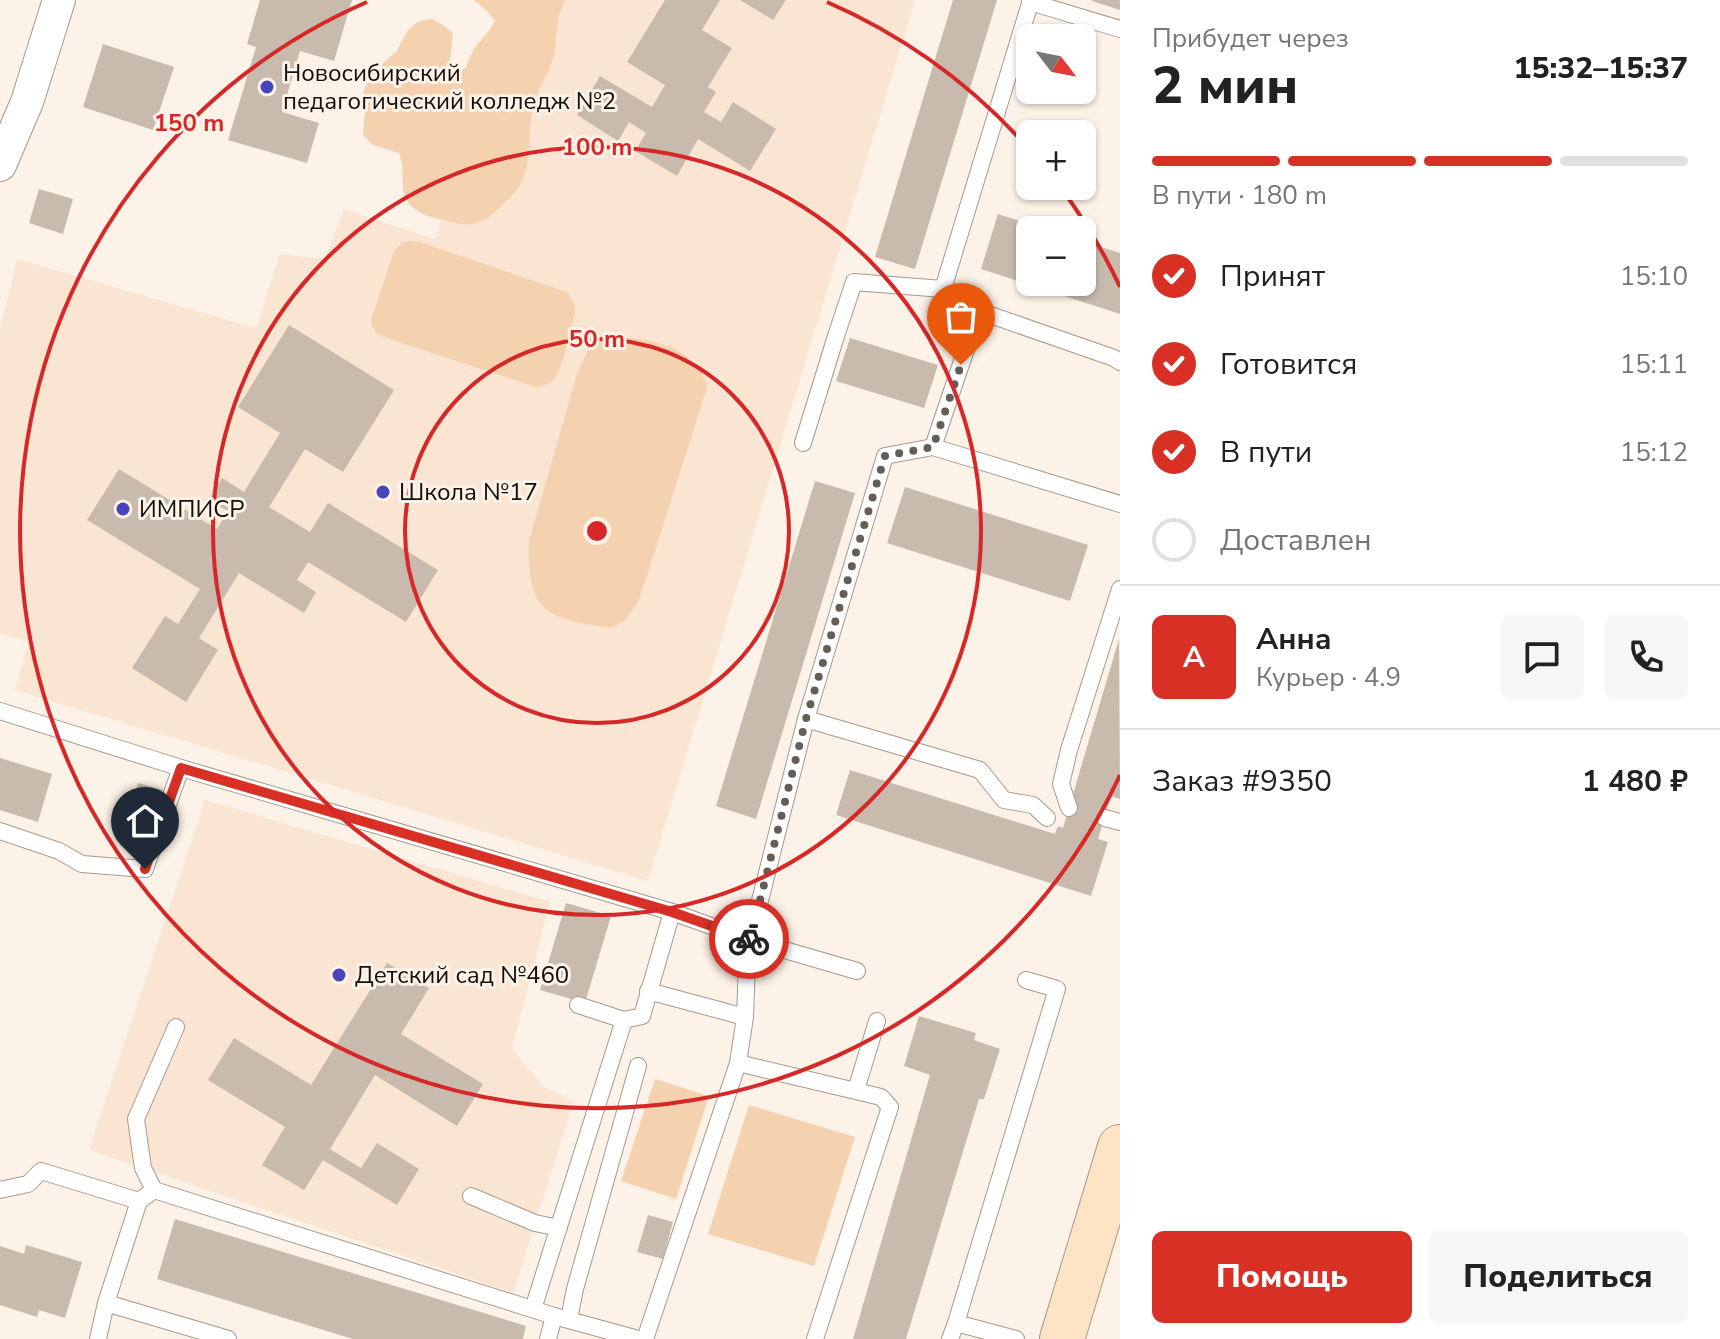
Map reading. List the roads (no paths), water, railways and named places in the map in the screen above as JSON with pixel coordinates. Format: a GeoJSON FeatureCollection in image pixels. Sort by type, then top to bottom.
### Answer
{"type":"FeatureCollection","features":[{"type":"Feature","properties":{"kind":"main road"},"geometry":{"type":"LineString","coordinates":[[1062,1339],[1120,1147]]}},
{"type":"Feature","properties":{"kind":"street"},"geometry":{"type":"LineString","coordinates":[[0,165],[27,102],[59,0]]}},
{"type":"Feature","properties":{"kind":"lane"},"geometry":{"type":"LineString","coordinates":[[943,289],[1030,1],[1120,29]]}},
{"type":"Feature","properties":{"kind":"lane"},"geometry":{"type":"LineString","coordinates":[[803,443],[854,282],[943,289],[979,311],[1120,362]]}},
{"type":"Feature","properties":{"kind":"lane"},"geometry":{"type":"LineString","coordinates":[[933,447],[979,311]]}},
{"type":"Feature","properties":{"kind":"lane"},"geometry":{"type":"LineString","coordinates":[[645,1339],[738,1063],[745,1017],[750,940],[806,719],[885,456],[933,447],[1120,504]]}},
{"type":"Feature","properties":{"kind":"lane"},"geometry":{"type":"LineString","coordinates":[[1069,808],[1061,784],[1120,589]]}},
{"type":"Feature","properties":{"kind":"lane"},"geometry":{"type":"LineString","coordinates":[[0,711],[181,768],[672,912],[750,940],[857,971]]}},
{"type":"Feature","properties":{"kind":"lane"},"geometry":{"type":"LineString","coordinates":[[806,719],[980,770],[1004,800],[1033,805],[1047,818]]}},
{"type":"Feature","properties":{"kind":"lane"},"geometry":{"type":"LineString","coordinates":[[0,831],[59,851],[82,864],[145,869],[181,768]]}},
{"type":"Feature","properties":{"kind":"lane"},"geometry":{"type":"LineString","coordinates":[[578,1005],[624,1020],[642,1016],[672,912]]}},
{"type":"Feature","properties":{"kind":"lane"},"geometry":{"type":"LineString","coordinates":[[1016,1339],[953,1331],[1057,989],[1026,980]]}},
{"type":"Feature","properties":{"kind":"lane"},"geometry":{"type":"LineString","coordinates":[[648,991],[745,1017]]}},
{"type":"Feature","properties":{"kind":"lane"},"geometry":{"type":"LineString","coordinates":[[533,1309],[624,1020]]}},
{"type":"Feature","properties":{"kind":"lane"},"geometry":{"type":"LineString","coordinates":[[856,1090],[877,1021]]}},
{"type":"Feature","properties":{"kind":"lane"},"geometry":{"type":"LineString","coordinates":[[176,1027],[136,1119],[143,1168],[154,1190],[638,1339]]}},
{"type":"Feature","properties":{"kind":"lane"},"geometry":{"type":"LineString","coordinates":[[738,1063],[881,1097],[890,1107],[815,1339]]}},
{"type":"Feature","properties":{"kind":"lane"},"geometry":{"type":"LineString","coordinates":[[548,1339],[575,1289],[638,1066]]}},
{"type":"Feature","properties":{"kind":"lane"},"geometry":{"type":"LineString","coordinates":[[0,1190],[28,1184],[41,1171],[139,1201]]}},
{"type":"Feature","properties":{"kind":"lane"},"geometry":{"type":"LineString","coordinates":[[98,1339],[106,1303],[139,1201],[154,1190]]}},
{"type":"Feature","properties":{"kind":"lane"},"geometry":{"type":"LineString","coordinates":[[471,1196],[535,1223],[559,1228]]}},
{"type":"Feature","properties":{"kind":"lane"},"geometry":{"type":"LineString","coordinates":[[106,1303],[228,1339]]}},
{"type":"Feature","properties":{"kind":"place","name":"Новосибирский педагогический колледж №2"},"geometry":{"type":"Point","coordinates":[267,87]}},
{"type":"Feature","properties":{"kind":"place","name":"Школа №17"},"geometry":{"type":"Point","coordinates":[383,492]}},
{"type":"Feature","properties":{"kind":"place","name":"ИМПИСР"},"geometry":{"type":"Point","coordinates":[123,509]}},
{"type":"Feature","properties":{"kind":"place","name":"Детский сад №460"},"geometry":{"type":"Point","coordinates":[339,975]}}]}
